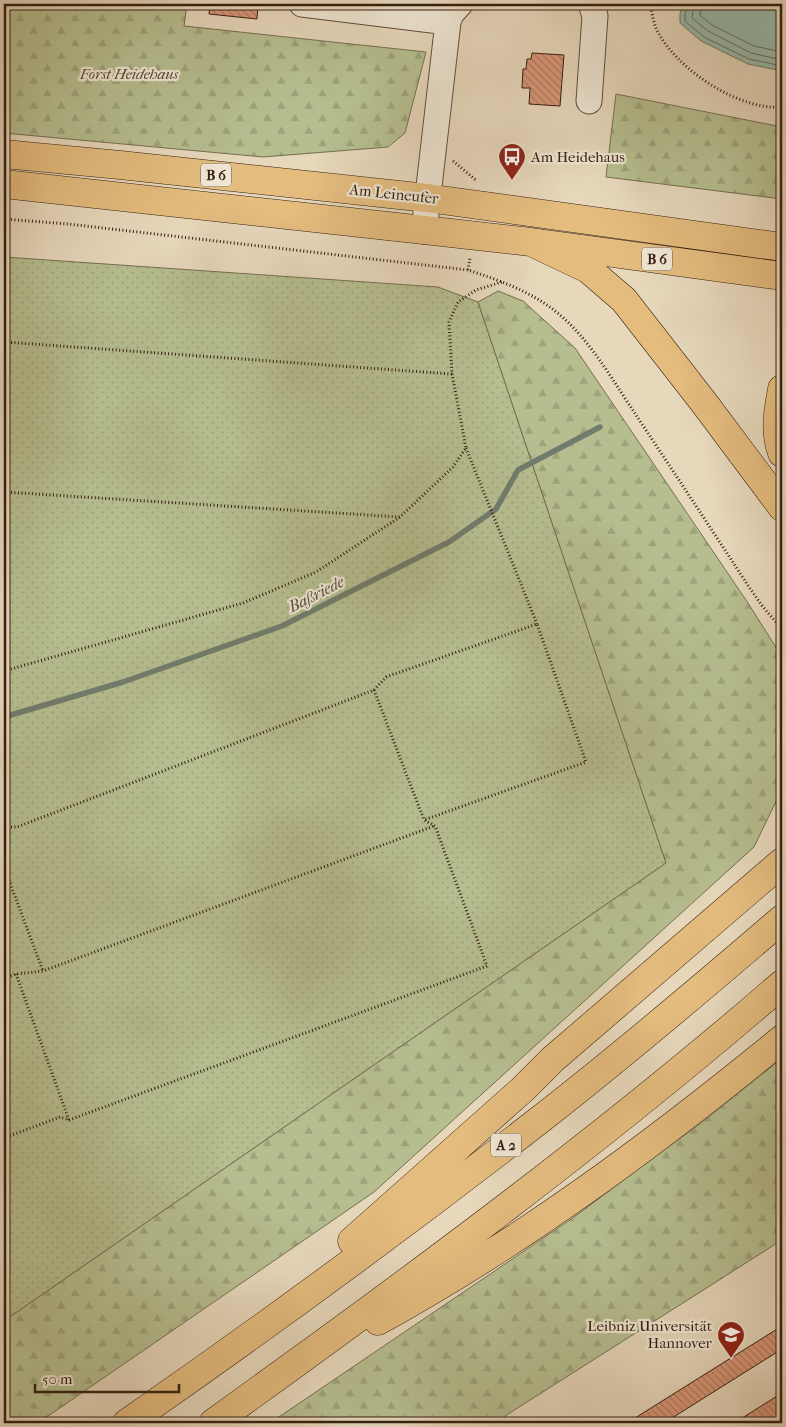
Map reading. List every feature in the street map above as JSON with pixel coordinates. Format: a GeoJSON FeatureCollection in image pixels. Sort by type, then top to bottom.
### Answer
{"type":"FeatureCollection","features":[{"type":"Feature","properties":{"kind":"main road","name":"Am Leineufer"},"geometry":{"type":"LineString","coordinates":[[4,154],[427,198],[782,247]]}},
{"type":"Feature","properties":{"kind":"main road","name":"B 6"},"geometry":{"type":"LineString","coordinates":[[4,184],[531,242],[782,276]]}},
{"type":"Feature","properties":{"kind":"main road"},"geometry":{"type":"LineString","coordinates":[[531,242],[588,269],[624,300],[782,507]]}},
{"type":"Feature","properties":{"kind":"main road"},"geometry":{"type":"LineString","coordinates":[[782,388],[778,411],[777,438],[782,453]]}},
{"type":"Feature","properties":{"kind":"main road"},"geometry":{"type":"LineString","coordinates":[[761,880],[782,857]]}},
{"type":"Feature","properties":{"kind":"main road"},"geometry":{"type":"LineString","coordinates":[[220,1358],[523,1089],[553,1059],[782,862]]}},
{"type":"Feature","properties":{"kind":"main road","name":"A 2"},"geometry":{"type":"LineString","coordinates":[[127,1423],[220,1358],[413,1216],[543,1117],[782,920]]}},
{"type":"Feature","properties":{"kind":"main road"},"geometry":{"type":"LineString","coordinates":[[213,1423],[454,1248],[574,1156],[714,1043],[782,984]]}},
{"type":"Feature","properties":{"kind":"main road"},"geometry":{"type":"LineString","coordinates":[[280,1375],[421,1298],[519,1236],[597,1182],[716,1093],[782,1039]]}},
{"type":"Feature","properties":{"kind":"lane"},"geometry":{"type":"LineString","coordinates":[[302,4],[454,13],[424,230]]}},
{"type":"Feature","properties":{"kind":"lane"},"geometry":{"type":"LineString","coordinates":[[589,101],[595,16],[591,4]]}},
{"type":"Feature","properties":{"kind":"path"},"geometry":{"type":"LineString","coordinates":[[650,4],[656,29],[666,44],[693,72],[734,97],[761,106],[782,107]]}},
{"type":"Feature","properties":{"kind":"path"},"geometry":{"type":"LineString","coordinates":[[4,219],[68,224],[468,270],[503,281],[528,292],[560,315],[587,344],[763,607],[782,629]]}},
{"type":"Feature","properties":{"kind":"path"},"geometry":{"type":"LineString","coordinates":[[424,820],[586,762],[537,624],[466,448],[452,374],[450,322],[458,302],[476,290],[503,281]]}},
{"type":"Feature","properties":{"kind":"path"},"geometry":{"type":"LineString","coordinates":[[4,342],[452,374]]}},
{"type":"Feature","properties":{"kind":"path"},"geometry":{"type":"LineString","coordinates":[[4,671],[244,603],[316,572],[400,517],[453,467],[466,448]]}},
{"type":"Feature","properties":{"kind":"path"},"geometry":{"type":"LineString","coordinates":[[4,492],[400,517]]}},
{"type":"Feature","properties":{"kind":"path"},"geometry":{"type":"LineString","coordinates":[[4,827],[17,827],[374,690],[386,677],[537,624]]}},
{"type":"Feature","properties":{"kind":"path"},"geometry":{"type":"LineString","coordinates":[[4,1138],[60,1117],[69,1120],[487,966],[435,826],[424,820],[374,690]]}},
{"type":"Feature","properties":{"kind":"path"},"geometry":{"type":"LineString","coordinates":[[4,978],[16,974],[43,971],[435,826]]}},
{"type":"Feature","properties":{"kind":"path"},"geometry":{"type":"LineString","coordinates":[[4,867],[43,971]]}},
{"type":"Feature","properties":{"kind":"path"},"geometry":{"type":"LineString","coordinates":[[16,974],[69,1120]]}},
{"type":"Feature","properties":{"kind":"green space","name":"Forst Heidehaus"},"geometry":{"type":"Polygon","coordinates":[[[4,4],[187,4],[184,26],[426,52],[405,133],[388,147],[263,157],[4,133],[4,4]]]}},
{"type":"Feature","properties":{"kind":"green space"},"geometry":{"type":"Polygon","coordinates":[[[616,94],[782,127],[782,199],[606,177],[616,94]]]}},
{"type":"Feature","properties":{"kind":"green space"},"geometry":{"type":"Polygon","coordinates":[[[4,257],[438,287],[478,302],[666,863],[4,1321],[4,257]]]}},
{"type":"Feature","properties":{"kind":"green space"},"geometry":{"type":"Polygon","coordinates":[[[498,291],[523,301],[575,348],[748,603],[782,657],[782,789],[754,847],[374,1192],[38,1423],[4,1423],[4,1321],[666,863],[478,302],[498,291]]]}},
{"type":"Feature","properties":{"kind":"green space"},"geometry":{"type":"Polygon","coordinates":[[[782,1058],[782,1240],[494,1423],[270,1423],[570,1220],[706,1119],[782,1058]]]}},
{"type":"Feature","properties":{"kind":"water"},"geometry":{"type":"Polygon","coordinates":[[[683,4],[782,4],[782,71],[748,64],[701,41],[680,23],[683,4]]]}},
{"type":"Feature","properties":{"kind":"building"},"geometry":{"type":"Polygon","coordinates":[[[210,4],[258,4],[257,19],[209,14],[210,4]]]}},
{"type":"Feature","properties":{"kind":"building"},"geometry":{"type":"Polygon","coordinates":[[[532,53],[564,55],[560,106],[529,104],[530,88],[522,88],[523,69],[526,69],[527,59],[531,59],[532,53]]]}},
{"type":"Feature","properties":{"kind":"building"},"geometry":{"type":"Polygon","coordinates":[[[782,1326],[782,1349],[664,1423],[627,1423],[782,1326]]]}},
{"type":"Feature","properties":{"kind":"building"},"geometry":{"type":"Polygon","coordinates":[[[782,1393],[782,1423],[734,1423],[782,1393]]]}},
{"type":"Feature","properties":{"kind":"waterway","name":"Baßriede"},"geometry":{"type":"LineString","coordinates":[[4,717],[123,682],[282,626],[449,542],[496,509],[518,470],[600,427]]}},
{"type":"Feature","properties":{"kind":"place","name":"Am Heidehaus"},"geometry":{"type":"Point","coordinates":[512,181]}},
{"type":"Feature","properties":{"kind":"place","name":"Leibniz Universität Hannover"},"geometry":{"type":"Point","coordinates":[731,1359]}}]}
